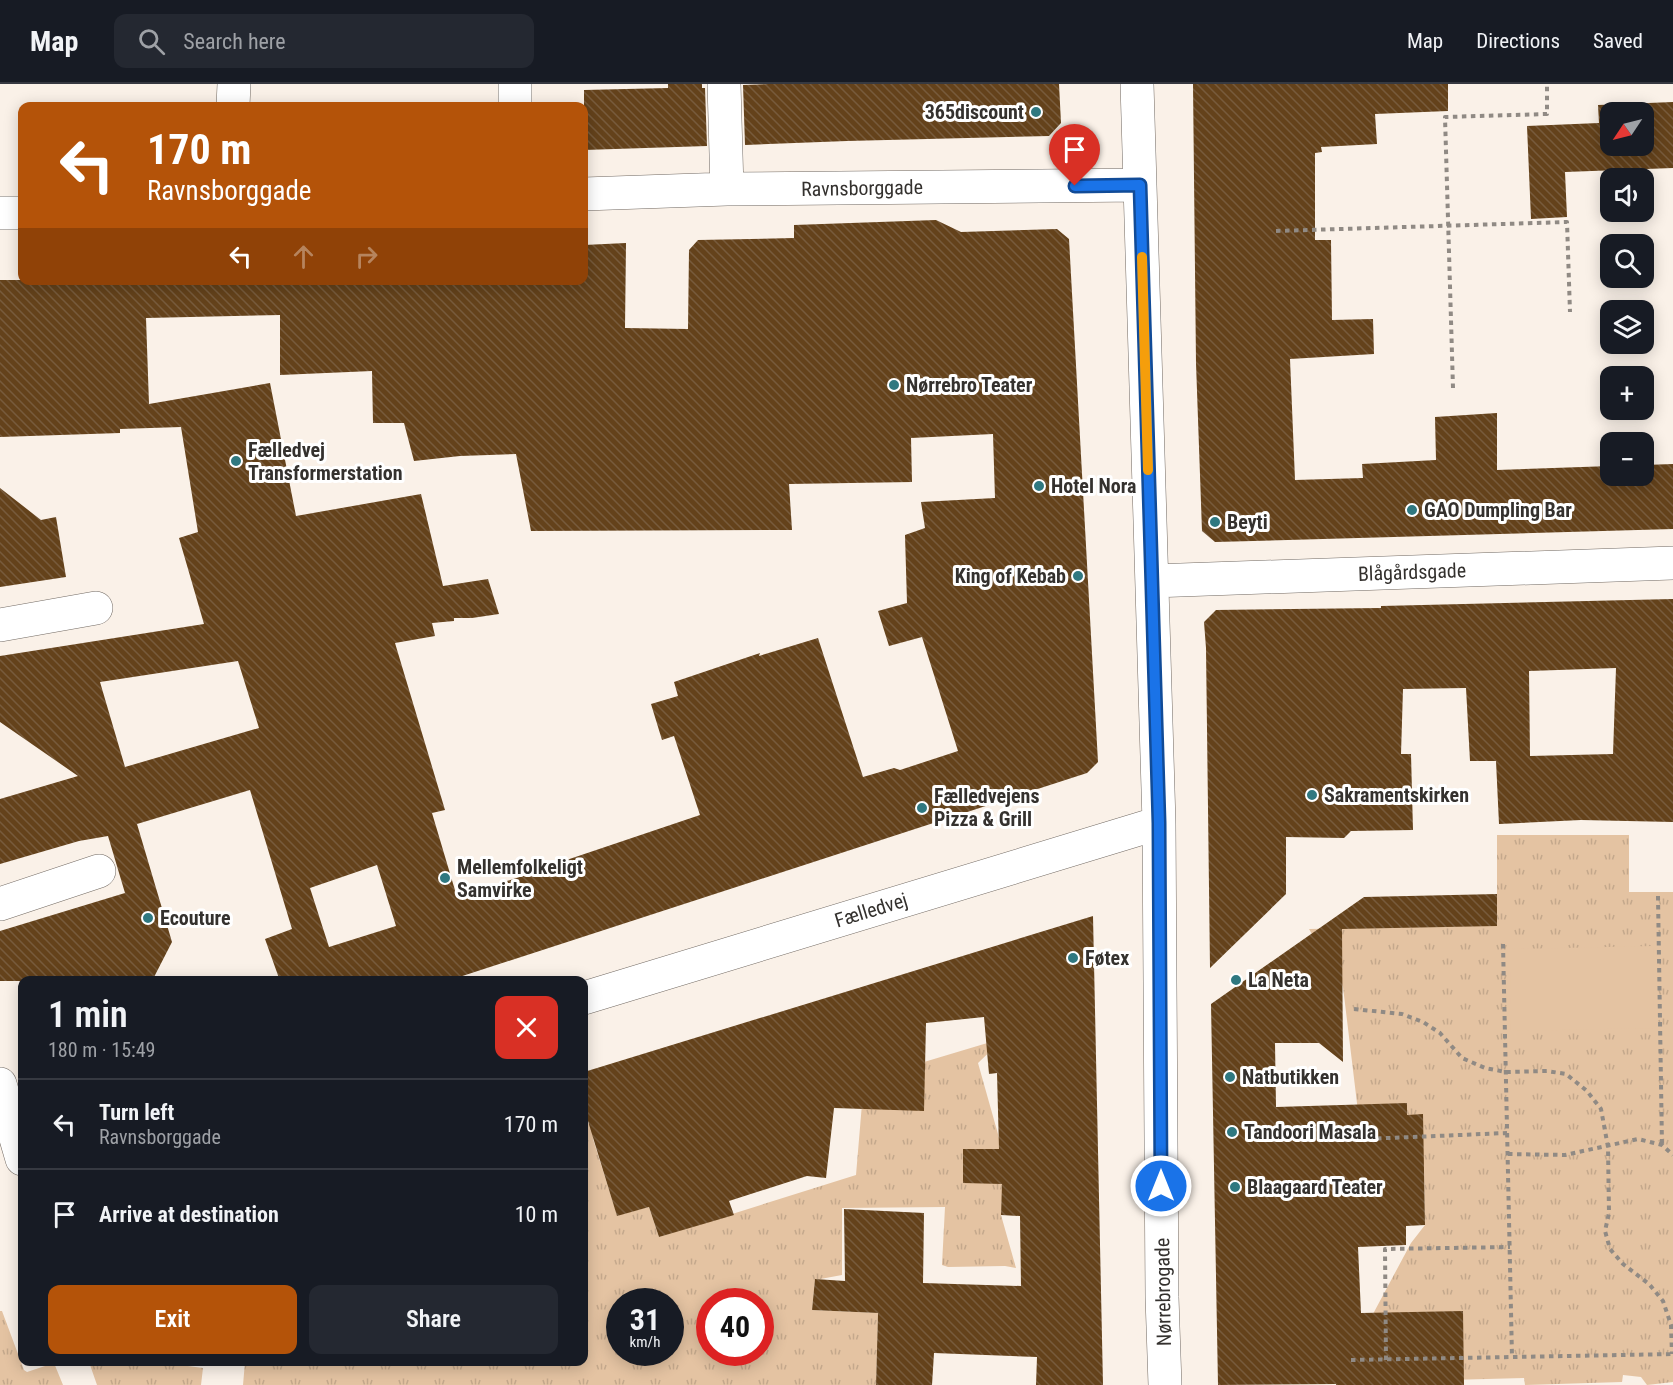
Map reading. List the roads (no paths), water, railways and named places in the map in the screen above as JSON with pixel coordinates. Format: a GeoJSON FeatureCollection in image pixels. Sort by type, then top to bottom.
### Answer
{"type":"FeatureCollection","features":[{"type":"Feature","properties":{"kind":"street"},"geometry":{"type":"LineString","coordinates":[[233,102],[234,84]]}},
{"type":"Feature","properties":{"kind":"street"},"geometry":{"type":"LineString","coordinates":[[515,84],[515,102]]}},
{"type":"Feature","properties":{"kind":"street"},"geometry":{"type":"LineString","coordinates":[[724,84],[727,189]]}},
{"type":"Feature","properties":{"kind":"street","name":"Nørrebrogade"},"geometry":{"type":"LineString","coordinates":[[1137,84],[1159,823],[1162,1297],[1165,1385]]}},
{"type":"Feature","properties":{"kind":"street","name":"Ravnsborggade"},"geometry":{"type":"LineString","coordinates":[[588,195],[727,189],[1140,185]]}},
{"type":"Feature","properties":{"kind":"street"},"geometry":{"type":"LineString","coordinates":[[0,213],[18,213]]}},
{"type":"Feature","properties":{"kind":"street","name":"Blågårdsgade"},"geometry":{"type":"LineString","coordinates":[[1152,581],[1673,563]]}},
{"type":"Feature","properties":{"kind":"street"},"geometry":{"type":"LineString","coordinates":[[0,625],[96,608]]}},
{"type":"Feature","properties":{"kind":"street","name":"Fælledvej"},"geometry":{"type":"LineString","coordinates":[[588,997],[1159,823]]}},
{"type":"Feature","properties":{"kind":"street"},"geometry":{"type":"LineString","coordinates":[[0,904],[99,871]]}},
{"type":"Feature","properties":{"kind":"street"},"geometry":{"type":"LineString","coordinates":[[0,1084],[18,1145]]}},
{"type":"Feature","properties":{"kind":"street"},"geometry":{"type":"LineString","coordinates":[[0,1176],[18,1170]]}},
{"type":"Feature","properties":{"kind":"place","name":"365discount"},"geometry":{"type":"Point","coordinates":[1036,112]}},
{"type":"Feature","properties":{"kind":"place","name":"Nørrebro Teater"},"geometry":{"type":"Point","coordinates":[894,385]}},
{"type":"Feature","properties":{"kind":"place","name":"Fælledvej Transformerstation"},"geometry":{"type":"Point","coordinates":[236,461]}},
{"type":"Feature","properties":{"kind":"place","name":"Hotel Nora"},"geometry":{"type":"Point","coordinates":[1039,486]}},
{"type":"Feature","properties":{"kind":"place","name":"GAO Dumpling Bar"},"geometry":{"type":"Point","coordinates":[1412,510]}},
{"type":"Feature","properties":{"kind":"place","name":"Beyti"},"geometry":{"type":"Point","coordinates":[1215,522]}},
{"type":"Feature","properties":{"kind":"place","name":"King of Kebab"},"geometry":{"type":"Point","coordinates":[1078,576]}},
{"type":"Feature","properties":{"kind":"place","name":"Sakramentskirken"},"geometry":{"type":"Point","coordinates":[1312,795]}},
{"type":"Feature","properties":{"kind":"place","name":"Fælledvejens Pizza & Grill"},"geometry":{"type":"Point","coordinates":[922,808]}},
{"type":"Feature","properties":{"kind":"place","name":"Mellemfolkeligt Samvirke"},"geometry":{"type":"Point","coordinates":[445,878]}},
{"type":"Feature","properties":{"kind":"place","name":"Ecouture"},"geometry":{"type":"Point","coordinates":[148,918]}},
{"type":"Feature","properties":{"kind":"place","name":"Føtex"},"geometry":{"type":"Point","coordinates":[1073,958]}},
{"type":"Feature","properties":{"kind":"place","name":"La Neta"},"geometry":{"type":"Point","coordinates":[1236,980]}},
{"type":"Feature","properties":{"kind":"place","name":"Natbutikken"},"geometry":{"type":"Point","coordinates":[1230,1077]}},
{"type":"Feature","properties":{"kind":"place","name":"Tandoori Masala"},"geometry":{"type":"Point","coordinates":[1232,1132]}},
{"type":"Feature","properties":{"kind":"place","name":"Blaagaard Teater"},"geometry":{"type":"Point","coordinates":[1235,1187]}}]}
